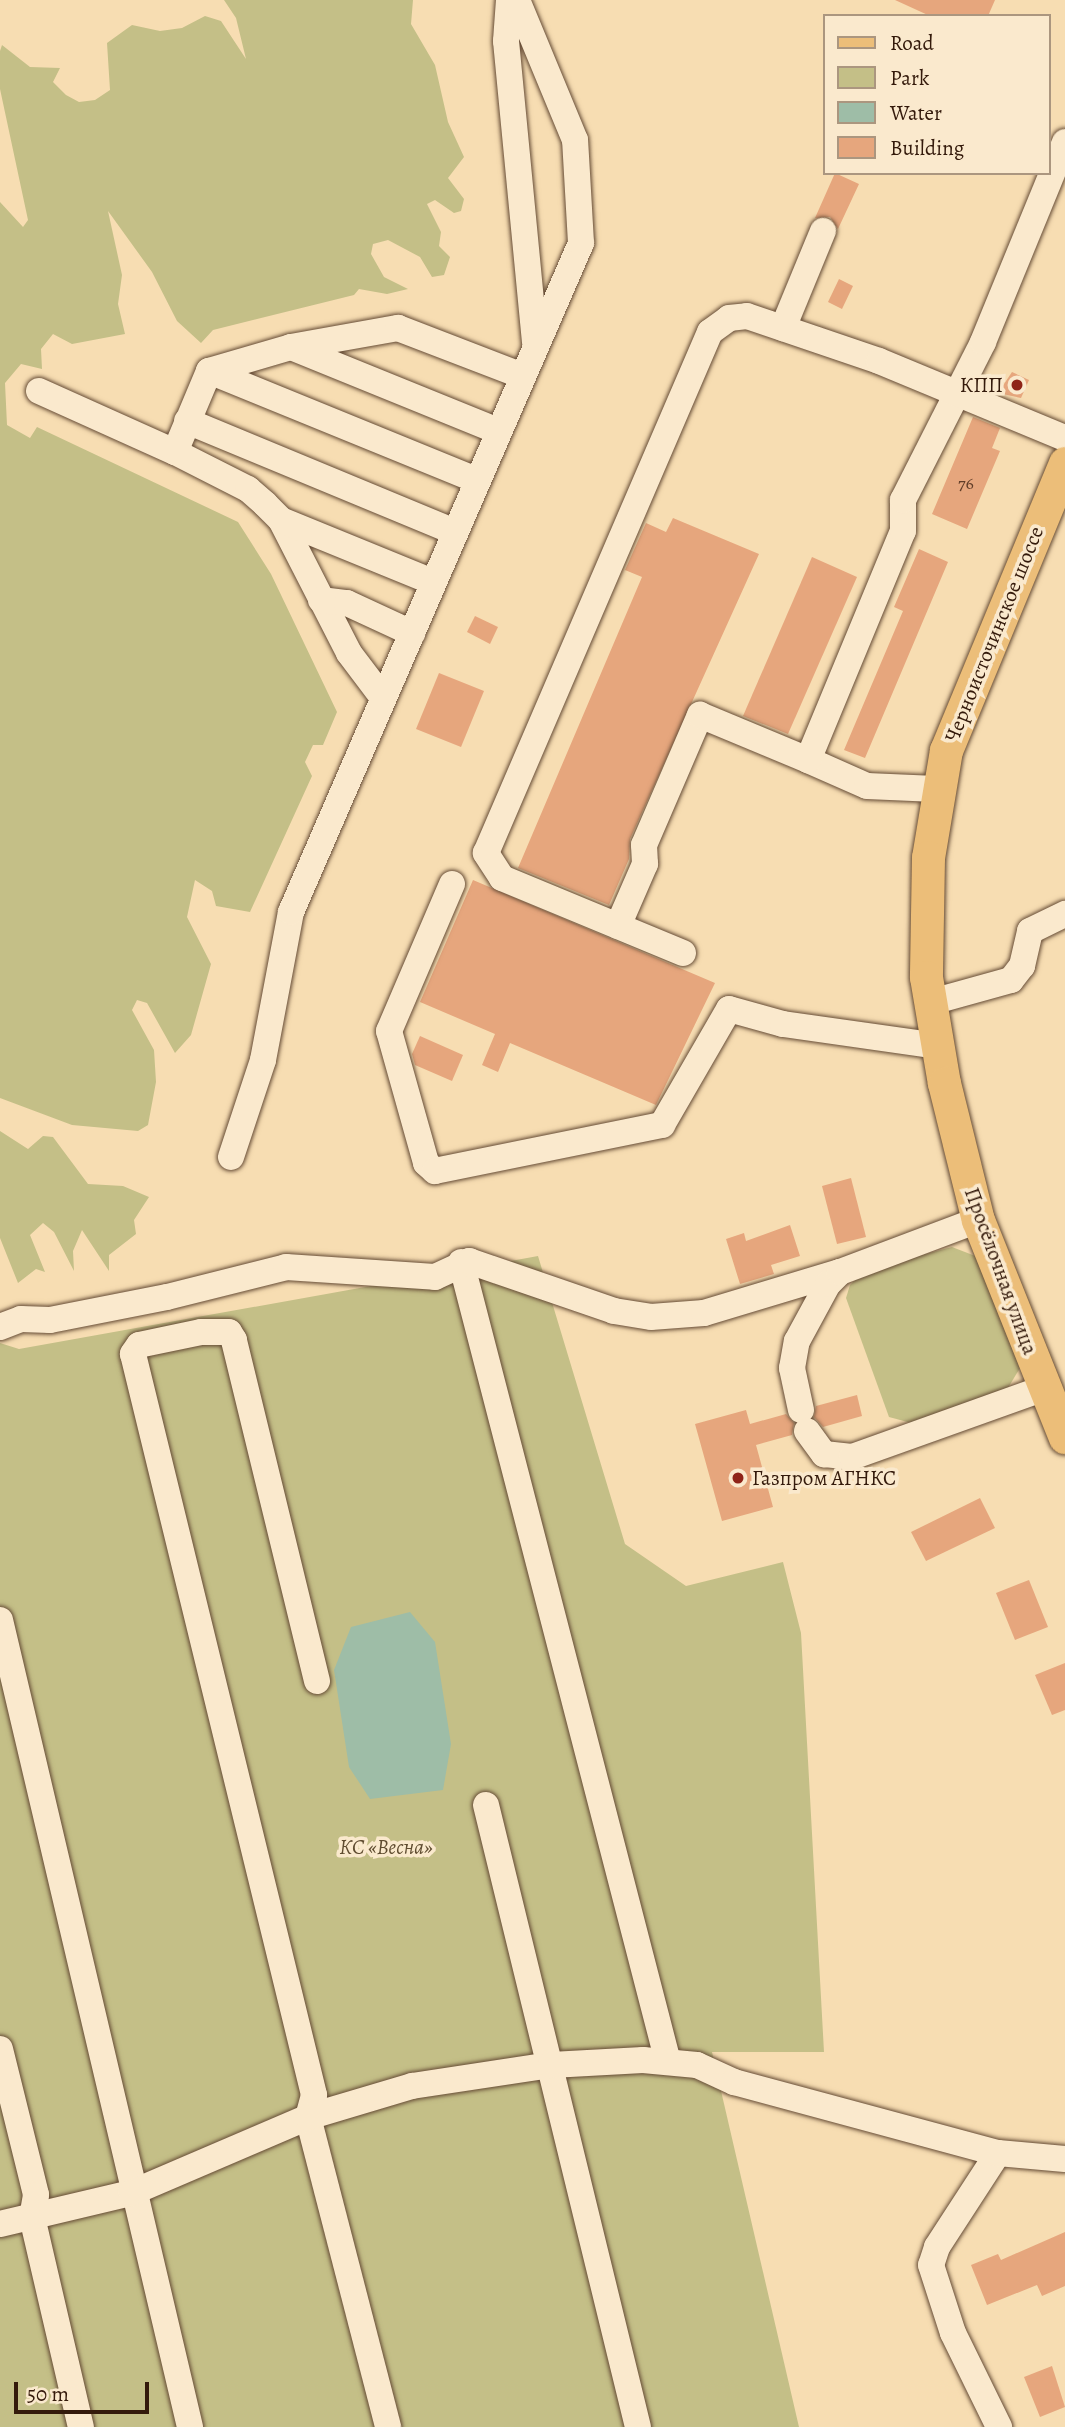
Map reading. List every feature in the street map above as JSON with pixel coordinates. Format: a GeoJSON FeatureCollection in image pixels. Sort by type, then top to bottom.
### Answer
{"type":"FeatureCollection","features":[{"type":"Feature","properties":{"kind":"main road","name":"Черноисточинское шоссе"},"geometry":{"type":"LineString","coordinates":[[927,990],[928,857],[936,789],[960,709],[1065,463]]}},
{"type":"Feature","properties":{"kind":"main road","name":"Просёлочная улица"},"geometry":{"type":"LineString","coordinates":[[927,990],[937,1046],[978,1220],[1065,1437]]}},
{"type":"Feature","properties":{"kind":"street"},"geometry":{"type":"LineString","coordinates":[[509,0],[506,41],[535,343]]}},
{"type":"Feature","properties":{"kind":"street"},"geometry":{"type":"LineString","coordinates":[[230,1157],[263,1060],[291,912],[535,343],[575,263],[582,222],[575,140],[517,0]]}},
{"type":"Feature","properties":{"kind":"street"},"geometry":{"type":"LineString","coordinates":[[808,760],[903,531],[903,500],[983,342],[1065,142]]}},
{"type":"Feature","properties":{"kind":"street"},"geometry":{"type":"LineString","coordinates":[[783,328],[823,231]]}},
{"type":"Feature","properties":{"kind":"street"},"geometry":{"type":"LineString","coordinates":[[683,953],[502,878],[490,866],[486,847],[706,340],[716,326],[735,316],[783,328],[1065,438]]}},
{"type":"Feature","properties":{"kind":"street"},"geometry":{"type":"LineString","coordinates":[[175,452],[209,371],[291,347],[398,328],[523,376]]}},
{"type":"Feature","properties":{"kind":"street"},"geometry":{"type":"LineString","coordinates":[[291,347],[498,431]]}},
{"type":"Feature","properties":{"kind":"street"},"geometry":{"type":"LineString","coordinates":[[209,371],[476,480]]}},
{"type":"Feature","properties":{"kind":"street"},"geometry":{"type":"LineString","coordinates":[[39,391],[175,452],[248,489],[281,520],[321,600],[366,680],[383,698]]}},
{"type":"Feature","properties":{"kind":"street"},"geometry":{"type":"LineString","coordinates":[[187,421],[455,532]]}},
{"type":"Feature","properties":{"kind":"street"},"geometry":{"type":"LineString","coordinates":[[281,520],[433,582]]}},
{"type":"Feature","properties":{"kind":"street"},"geometry":{"type":"LineString","coordinates":[[321,600],[347,603],[412,632]]}},
{"type":"Feature","properties":{"kind":"street"},"geometry":{"type":"LineString","coordinates":[[618,926],[643,872],[644,845],[700,715],[867,786],[936,789]]}},
{"type":"Feature","properties":{"kind":"street"},"geometry":{"type":"LineString","coordinates":[[452,884],[389,1031],[426,1163],[435,1171],[662,1125],[729,1009],[783,1024],[937,1046]]}},
{"type":"Feature","properties":{"kind":"street"},"geometry":{"type":"LineString","coordinates":[[927,990],[1011,980],[1022,965],[1030,931],[1065,914]]}},
{"type":"Feature","properties":{"kind":"street"},"geometry":{"type":"LineString","coordinates":[[0,1327],[21,1319],[50,1320],[167,1297],[286,1267],[397,1278],[435,1277],[461,1262],[481,1263],[614,1311],[650,1317],[704,1313],[840,1272],[978,1220]]}},
{"type":"Feature","properties":{"kind":"street"},"geometry":{"type":"LineString","coordinates":[[461,1262],[668,2062]]}},
{"type":"Feature","properties":{"kind":"street"},"geometry":{"type":"LineString","coordinates":[[840,1272],[816,1300],[797,1341],[792,1367],[804,1421],[824,1454],[852,1457],[1045,1388]]}},
{"type":"Feature","properties":{"kind":"street"},"geometry":{"type":"LineString","coordinates":[[317,1681],[234,1340],[229,1332],[201,1332],[139,1345],[132,1354],[314,2095],[308,2116],[388,2427]]}},
{"type":"Feature","properties":{"kind":"street"},"geometry":{"type":"LineString","coordinates":[[0,1620],[131,2193],[190,2427]]}},
{"type":"Feature","properties":{"kind":"street"},"geometry":{"type":"LineString","coordinates":[[485,1805],[551,2064],[638,2427]]}},
{"type":"Feature","properties":{"kind":"street"},"geometry":{"type":"LineString","coordinates":[[0,2049],[36,2195],[32,2217],[81,2427]]}},
{"type":"Feature","properties":{"kind":"street"},"geometry":{"type":"LineString","coordinates":[[0,2224],[131,2193],[308,2116],[412,2085],[551,2064],[668,2062],[696,2065],[734,2082],[998,2153],[1065,2159]]}},
{"type":"Feature","properties":{"kind":"street"},"geometry":{"type":"LineString","coordinates":[[998,2153],[937,2247],[931,2265],[953,2333],[999,2427]]}},
{"type":"Feature","properties":{"kind":"green space"},"geometry":{"type":"Polygon","coordinates":[[[224,0],[413,0],[411,24],[435,65],[448,122],[464,157],[448,178],[464,199],[461,211],[454,213],[435,200],[427,204],[441,232],[439,246],[450,257],[444,275],[432,277],[420,257],[388,240],[373,244],[371,254],[384,277],[408,289],[387,294],[359,289],[354,295],[213,330],[201,343],[177,321],[152,272],[108,211],[122,275],[118,304],[125,334],[72,344],[53,334],[41,349],[42,369],[21,364],[5,383],[7,425],[30,438],[37,427],[238,522],[271,574],[337,712],[323,745],[313,745],[305,762],[312,776],[250,912],[216,906],[212,891],[195,880],[187,917],[211,964],[191,1035],[175,1053],[147,1003],[137,1000],[132,1010],[154,1050],[156,1082],[148,1125],[138,1131],[72,1125],[0,1098],[0,202],[23,227],[28,220],[0,89],[0,51],[2,45],[30,67],[60,68],[53,82],[66,95],[79,102],[95,100],[110,90],[107,43],[132,25],[160,31],[182,28],[205,16],[221,21],[246,59],[236,18],[224,0]]]}},
{"type":"Feature","properties":{"kind":"green space"},"geometry":{"type":"Polygon","coordinates":[[[0,1131],[28,1149],[43,1136],[53,1137],[88,1184],[123,1186],[149,1197],[134,1220],[136,1234],[109,1255],[109,1271],[82,1230],[73,1251],[74,1271],[54,1232],[43,1223],[30,1235],[45,1272],[36,1269],[18,1283],[0,1238],[0,1131]]]}},
{"type":"Feature","properties":{"kind":"green space"},"geometry":{"type":"Polygon","coordinates":[[[952,1247],[983,1259],[1023,1363],[1005,1393],[915,1424],[889,1417],[846,1298],[850,1285],[865,1270],[952,1247]]]}},
{"type":"Feature","properties":{"kind":"green space","name":"КС «Весна»"},"geometry":{"type":"Polygon","coordinates":[[[538,1256],[625,1544],[686,1586],[783,1562],[801,1633],[824,2052],[712,2052],[799,2427],[0,2427],[0,1343],[19,1349],[538,1256]]]}},
{"type":"Feature","properties":{"kind":"water"},"geometry":{"type":"Polygon","coordinates":[[[410,1612],[435,1642],[451,1744],[443,1790],[370,1799],[349,1767],[334,1670],[351,1627],[410,1612]]]}},
{"type":"Feature","properties":{"kind":"building"},"geometry":{"type":"Polygon","coordinates":[[[895,0],[995,0],[989,14],[926,14],[895,0]]]}},
{"type":"Feature","properties":{"kind":"building"},"geometry":{"type":"Polygon","coordinates":[[[834,175],[859,184],[838,229],[830,217],[815,218],[834,175]]]}},
{"type":"Feature","properties":{"kind":"building"},"geometry":{"type":"Polygon","coordinates":[[[839,279],[853,286],[842,309],[828,302],[839,279]]]}},
{"type":"Feature","properties":{"kind":"building","name":"КПП"},"geometry":{"type":"Polygon","coordinates":[[[1012,372],[1029,380],[1021,398],[998,393],[1012,372]]]}},
{"type":"Feature","properties":{"kind":"building"},"geometry":{"type":"Polygon","coordinates":[[[973,417],[1000,428],[992,448],[1000,451],[967,529],[932,514],[973,417]]]}},
{"type":"Feature","properties":{"kind":"building"},"geometry":{"type":"Polygon","coordinates":[[[673,518],[759,554],[630,839],[629,859],[609,905],[518,868],[642,577],[625,570],[646,523],[666,532],[673,518]]]}},
{"type":"Feature","properties":{"kind":"building"},"geometry":{"type":"Polygon","coordinates":[[[919,549],[948,562],[865,758],[844,750],[903,611],[894,607],[919,549]]]}},
{"type":"Feature","properties":{"kind":"building"},"geometry":{"type":"Polygon","coordinates":[[[812,557],[857,577],[788,734],[743,716],[812,557]]]}},
{"type":"Feature","properties":{"kind":"building"},"geometry":{"type":"Polygon","coordinates":[[[475,616],[498,627],[490,644],[467,632],[475,616]]]}},
{"type":"Feature","properties":{"kind":"building"},"geometry":{"type":"Polygon","coordinates":[[[439,673],[484,691],[461,747],[416,729],[439,673]]]}},
{"type":"Feature","properties":{"kind":"building"},"geometry":{"type":"Polygon","coordinates":[[[473,880],[715,983],[656,1105],[510,1043],[498,1072],[482,1065],[495,1034],[420,1002],[473,880]]]}},
{"type":"Feature","properties":{"kind":"building"},"geometry":{"type":"Polygon","coordinates":[[[420,1036],[463,1055],[452,1081],[415,1065],[412,1054],[420,1036]]]}},
{"type":"Feature","properties":{"kind":"building"},"geometry":{"type":"Polygon","coordinates":[[[851,1178],[866,1237],[837,1244],[822,1186],[851,1178]]]}},
{"type":"Feature","properties":{"kind":"building"},"geometry":{"type":"Polygon","coordinates":[[[790,1225],[800,1256],[771,1265],[774,1274],[740,1284],[726,1239],[744,1233],[746,1241],[790,1225]]]}},
{"type":"Feature","properties":{"kind":"building"},"geometry":{"type":"Polygon","coordinates":[[[857,1395],[862,1416],[823,1427],[814,1417],[816,1406],[857,1395]]]}},
{"type":"Feature","properties":{"kind":"building"},"geometry":{"type":"Polygon","coordinates":[[[746,1410],[750,1424],[786,1414],[794,1423],[792,1435],[756,1445],[773,1507],[722,1521],[695,1424],[746,1410]]]}},
{"type":"Feature","properties":{"kind":"building"},"geometry":{"type":"Polygon","coordinates":[[[980,1498],[995,1528],[926,1561],[911,1532],[980,1498]]]}},
{"type":"Feature","properties":{"kind":"building"},"geometry":{"type":"Polygon","coordinates":[[[1029,1580],[1048,1627],[1015,1640],[996,1593],[1029,1580]]]}},
{"type":"Feature","properties":{"kind":"building"},"geometry":{"type":"Polygon","coordinates":[[[1065,1663],[1065,1710],[1052,1715],[1035,1675],[1065,1663]]]}},
{"type":"Feature","properties":{"kind":"building"},"geometry":{"type":"Polygon","coordinates":[[[1065,2232],[1065,2286],[1042,2296],[1037,2285],[987,2305],[971,2265],[998,2254],[1001,2260],[1065,2232]]]}},
{"type":"Feature","properties":{"kind":"building"},"geometry":{"type":"Polygon","coordinates":[[[1052,2366],[1065,2407],[1040,2417],[1024,2377],[1052,2366]]]}},
{"type":"Feature","properties":{"kind":"place","name":"КПП"},"geometry":{"type":"Point","coordinates":[1017,385]}},
{"type":"Feature","properties":{"kind":"place","name":"Газпром АГНКС"},"geometry":{"type":"Point","coordinates":[738,1478]}}]}
